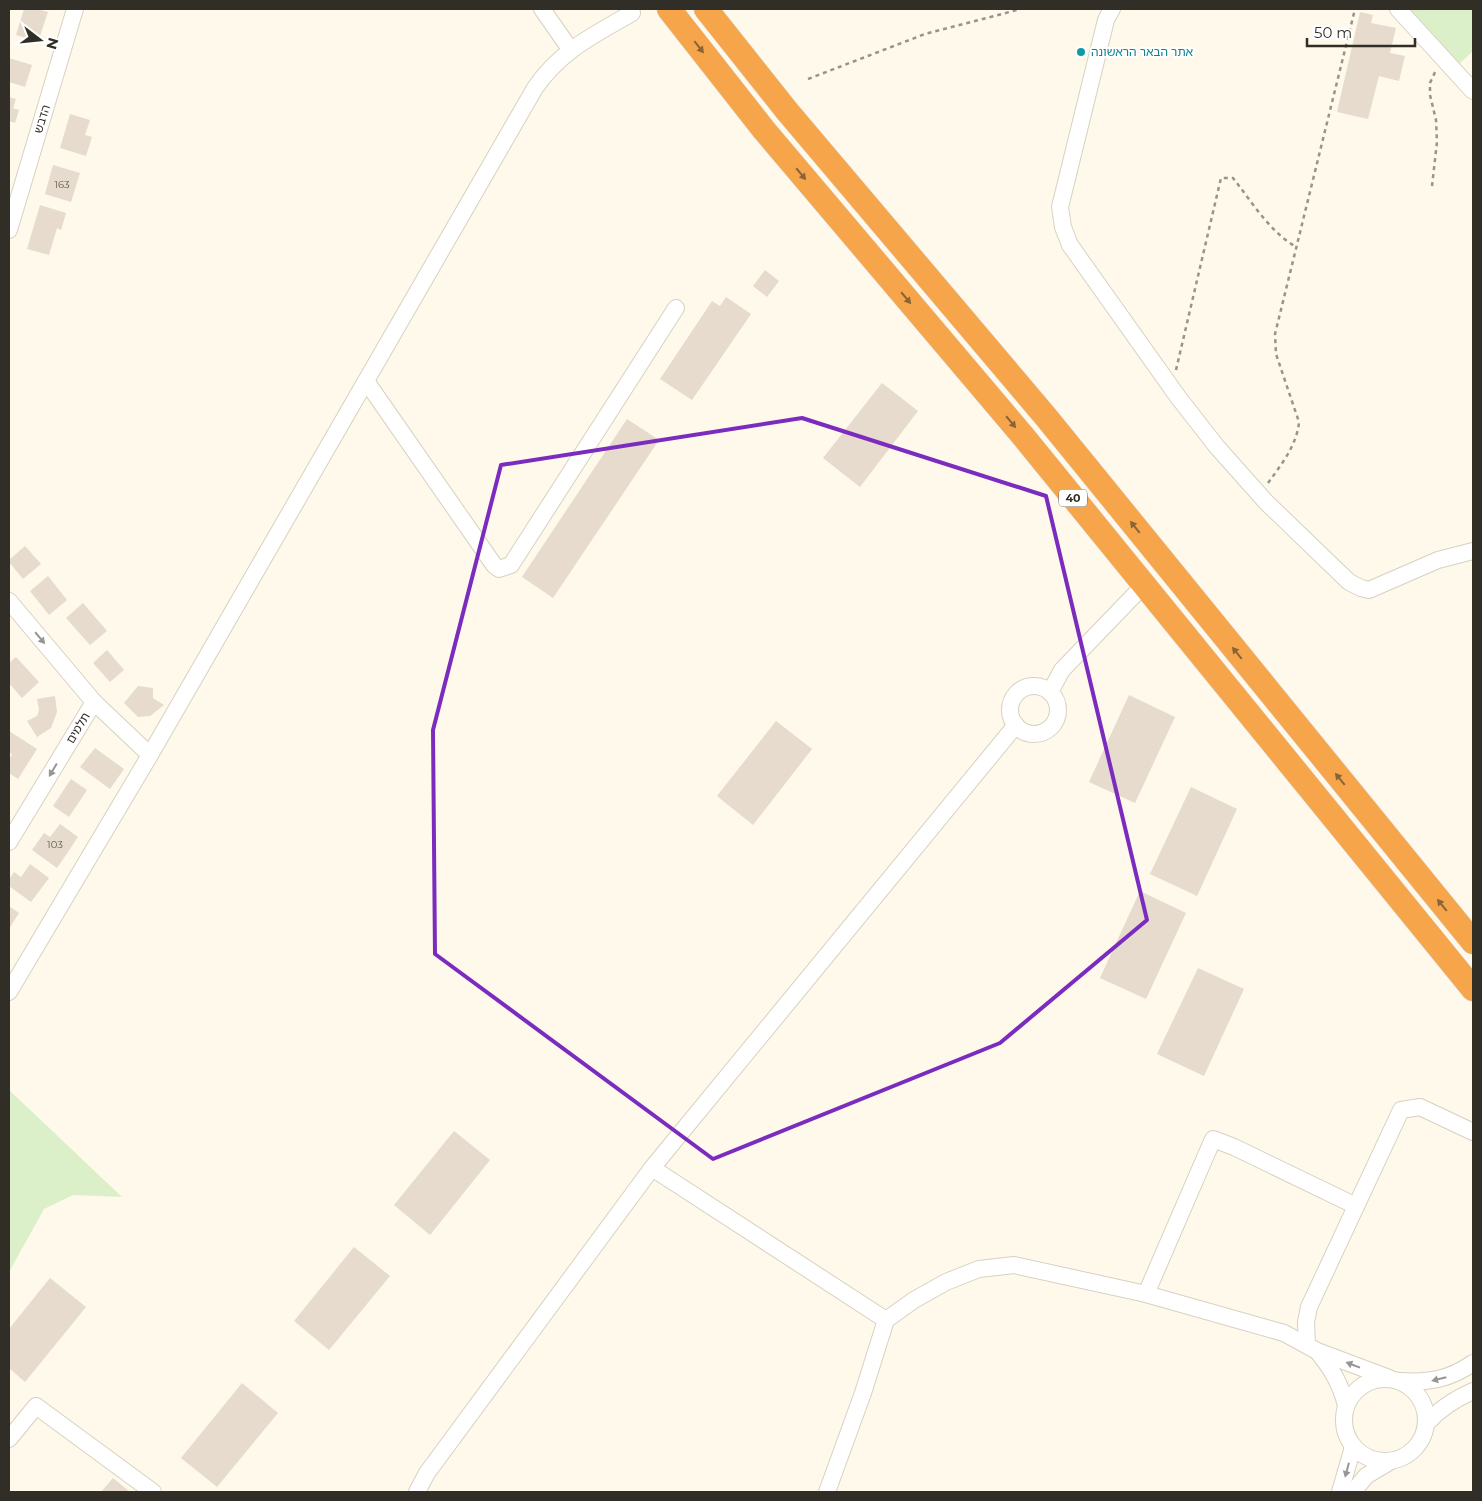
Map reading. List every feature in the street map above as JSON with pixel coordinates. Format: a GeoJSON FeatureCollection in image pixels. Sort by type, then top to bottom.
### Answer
{"type":"FeatureCollection","features":[{"type":"Feature","properties":{"kind":"highway","name":"40"},"geometry":{"type":"LineString","coordinates":[[669,9],[764,130],[1023,436],[1473,989]]}},
{"type":"Feature","properties":{"kind":"highway","name":"40"},"geometry":{"type":"LineString","coordinates":[[706,9],[787,111],[1046,417],[1473,942]]}},
{"type":"Feature","properties":{"kind":"street","name":"הדבש"},"geometry":{"type":"LineString","coordinates":[[9,230],[75,9]]}},
{"type":"Feature","properties":{"kind":"street"},"geometry":{"type":"LineString","coordinates":[[542,9],[570,49]]}},
{"type":"Feature","properties":{"kind":"street"},"geometry":{"type":"LineString","coordinates":[[1112,9],[1106,20],[1060,207],[1070,245],[1172,389],[1217,447],[1259,495],[1349,582],[1369,590],[1438,560],[1473,551]]}},
{"type":"Feature","properties":{"kind":"street"},"geometry":{"type":"LineString","coordinates":[[1398,9],[1473,91]]}},
{"type":"Feature","properties":{"kind":"street"},"geometry":{"type":"LineString","coordinates":[[9,992],[150,754],[535,88],[570,49],[632,13]]}},
{"type":"Feature","properties":{"kind":"street"},"geometry":{"type":"LineString","coordinates":[[366,381],[494,565],[499,569],[511,564],[676,308]]}},
{"type":"Feature","properties":{"kind":"street"},"geometry":{"type":"LineString","coordinates":[[1050,692],[1062,670],[1144,586]]}},
{"type":"Feature","properties":{"kind":"street","name":"תלמים"},"geometry":{"type":"LineString","coordinates":[[9,601],[94,702],[9,842]]}},
{"type":"Feature","properties":{"kind":"street"},"geometry":{"type":"LineString","coordinates":[[1035,686],[1050,692],[1055,698],[1057,705],[1056,720],[1051,726],[1037,733],[1022,730],[1016,725],[1010,711],[1015,696],[1020,690],[1035,686]]}},
{"type":"Feature","properties":{"kind":"street"},"geometry":{"type":"LineString","coordinates":[[94,702],[150,754]]}},
{"type":"Feature","properties":{"kind":"street"},"geometry":{"type":"LineString","coordinates":[[417,1492],[427,1473],[652,1168],[1016,725]]}},
{"type":"Feature","properties":{"kind":"street"},"geometry":{"type":"LineString","coordinates":[[1392,1461],[1378,1461],[1364,1456],[1353,1447],[1346,1434],[1344,1420],[1346,1406],[1343,1392],[1334,1372],[1312,1348],[1306,1322],[1308,1307],[1402,1110],[1420,1107],[1473,1132]]}},
{"type":"Feature","properties":{"kind":"street"},"geometry":{"type":"LineString","coordinates":[[1146,1294],[1213,1139],[1234,1147],[1356,1206]]}},
{"type":"Feature","properties":{"kind":"street"},"geometry":{"type":"LineString","coordinates":[[652,1168],[886,1320]]}},
{"type":"Feature","properties":{"kind":"street"},"geometry":{"type":"LineString","coordinates":[[827,1492],[863,1394],[886,1320],[914,1300],[946,1282],[979,1269],[1014,1265],[1146,1294],[1284,1333],[1312,1348],[1412,1388],[1421,1398],[1426,1410],[1426,1424],[1423,1436],[1416,1447],[1405,1456],[1366,1476],[1353,1492]]}},
{"type":"Feature","properties":{"kind":"street"},"geometry":{"type":"LineString","coordinates":[[1346,1406],[1353,1394],[1364,1384],[1376,1379],[1417,1383],[1436,1380],[1458,1374],[1473,1363]]}},
{"type":"Feature","properties":{"kind":"street"},"geometry":{"type":"LineString","coordinates":[[1426,1424],[1452,1400],[1473,1391]]}},
{"type":"Feature","properties":{"kind":"street"},"geometry":{"type":"LineString","coordinates":[[9,1439],[36,1406],[153,1492]]}},
{"type":"Feature","properties":{"kind":"street"},"geometry":{"type":"LineString","coordinates":[[1340,1492],[1353,1447]]}},
{"type":"Feature","properties":{"kind":"path"},"geometry":{"type":"LineString","coordinates":[[808,79],[925,34],[1021,9]]}},
{"type":"Feature","properties":{"kind":"path"},"geometry":{"type":"LineString","coordinates":[[1259,495],[1286,457],[1298,432],[1299,422],[1276,354],[1275,334],[1355,9]]}},
{"type":"Feature","properties":{"kind":"path"},"geometry":{"type":"LineString","coordinates":[[1432,186],[1437,142],[1430,83],[1444,58]]}},
{"type":"Feature","properties":{"kind":"path"},"geometry":{"type":"LineString","coordinates":[[1172,389],[1221,178],[1233,178],[1260,214],[1285,241],[1296,247]]}},
{"type":"Feature","properties":{"kind":"highlighted area"},"geometry":{"type":"Polygon","coordinates":[[[802,418],[1046,496],[1147,920],[1000,1043],[713,1159],[435,954],[433,730],[501,465],[802,418]]]}},
{"type":"Feature","properties":{"kind":"green space"},"geometry":{"type":"Polygon","coordinates":[[[1409,9],[1473,9],[1473,51],[1459,64],[1409,9]]]}},
{"type":"Feature","properties":{"kind":"green space"},"geometry":{"type":"Polygon","coordinates":[[[9,1090],[122,1197],[73,1195],[44,1209],[9,1272],[9,1090]]]}},
{"type":"Feature","properties":{"kind":"building"},"geometry":{"type":"Polygon","coordinates":[[[24,9],[37,9],[48,12],[38,42],[16,35],[24,9]]]}},
{"type":"Feature","properties":{"kind":"building"},"geometry":{"type":"Polygon","coordinates":[[[1360,12],[1373,15],[1371,23],[1396,28],[1390,53],[1405,56],[1399,81],[1379,76],[1368,119],[1337,112],[1360,12]]]}},
{"type":"Feature","properties":{"kind":"building"},"geometry":{"type":"Polygon","coordinates":[[[9,58],[32,65],[25,87],[9,82],[9,58]]]}},
{"type":"Feature","properties":{"kind":"building"},"geometry":{"type":"Polygon","coordinates":[[[9,97],[16,99],[13,108],[19,110],[15,123],[9,121],[9,97]]]}},
{"type":"Feature","properties":{"kind":"building"},"geometry":{"type":"Polygon","coordinates":[[[70,114],[90,120],[85,135],[92,137],[86,156],[60,148],[70,114]]]}},
{"type":"Feature","properties":{"kind":"building"},"geometry":{"type":"Polygon","coordinates":[[[53,165],[80,173],[71,202],[45,194],[53,165]]]}},
{"type":"Feature","properties":{"kind":"building"},"geometry":{"type":"Polygon","coordinates":[[[40,205],[66,213],[61,230],[57,228],[49,255],[27,249],[40,205]]]}},
{"type":"Feature","properties":{"kind":"building"},"geometry":{"type":"Polygon","coordinates":[[[765,270],[779,281],[767,297],[753,286],[765,270]]]}},
{"type":"Feature","properties":{"kind":"building"},"geometry":{"type":"Polygon","coordinates":[[[726,297],[751,314],[692,400],[660,379],[712,301],[720,306],[726,297]]]}},
{"type":"Feature","properties":{"kind":"building"},"geometry":{"type":"Polygon","coordinates":[[[882,383],[918,411],[860,487],[823,458],[882,383]]]}},
{"type":"Feature","properties":{"kind":"building"},"geometry":{"type":"Polygon","coordinates":[[[627,419],[659,440],[553,598],[522,577],[627,419]]]}},
{"type":"Feature","properties":{"kind":"building"},"geometry":{"type":"Polygon","coordinates":[[[25,546],[41,564],[23,579],[9,560],[25,546]]]}},
{"type":"Feature","properties":{"kind":"building"},"geometry":{"type":"Polygon","coordinates":[[[48,576],[67,600],[49,615],[30,591],[48,576]]]}},
{"type":"Feature","properties":{"kind":"building"},"geometry":{"type":"Polygon","coordinates":[[[83,603],[107,631],[90,645],[66,618],[83,603]]]}},
{"type":"Feature","properties":{"kind":"building"},"geometry":{"type":"Polygon","coordinates":[[[107,650],[124,670],[110,682],[93,663],[107,650]]]}},
{"type":"Feature","properties":{"kind":"building"},"geometry":{"type":"Polygon","coordinates":[[[16,657],[39,682],[22,698],[9,683],[9,663],[16,657]]]}},
{"type":"Feature","properties":{"kind":"building"},"geometry":{"type":"Polygon","coordinates":[[[138,686],[153,688],[153,698],[164,705],[150,716],[138,717],[124,703],[138,686]]]}},
{"type":"Feature","properties":{"kind":"building"},"geometry":{"type":"Polygon","coordinates":[[[1129,695],[1175,717],[1135,803],[1089,782],[1129,695]]]}},
{"type":"Feature","properties":{"kind":"building"},"geometry":{"type":"Polygon","coordinates":[[[55,696],[57,712],[51,728],[37,737],[27,721],[37,716],[39,710],[37,699],[55,696]]]}},
{"type":"Feature","properties":{"kind":"building"},"geometry":{"type":"Polygon","coordinates":[[[776,721],[812,749],[753,825],[717,796],[776,721]]]}},
{"type":"Feature","properties":{"kind":"building"},"geometry":{"type":"Polygon","coordinates":[[[9,731],[37,749],[18,779],[9,773],[9,760],[12,754],[9,752],[9,731]]]}},
{"type":"Feature","properties":{"kind":"building"},"geometry":{"type":"Polygon","coordinates":[[[95,748],[124,769],[110,789],[80,767],[95,748]]]}},
{"type":"Feature","properties":{"kind":"building"},"geometry":{"type":"Polygon","coordinates":[[[71,779],[87,790],[69,817],[53,806],[71,779]]]}},
{"type":"Feature","properties":{"kind":"building"},"geometry":{"type":"Polygon","coordinates":[[[1191,787],[1237,809],[1197,896],[1150,874],[1191,787]]]}},
{"type":"Feature","properties":{"kind":"building"},"geometry":{"type":"Polygon","coordinates":[[[60,824],[78,837],[57,868],[32,850],[44,833],[50,837],[60,824]]]}},
{"type":"Feature","properties":{"kind":"building"},"geometry":{"type":"Polygon","coordinates":[[[30,864],[49,878],[31,902],[9,886],[9,879],[14,872],[21,877],[30,864]]]}},
{"type":"Feature","properties":{"kind":"building"},"geometry":{"type":"Polygon","coordinates":[[[1140,891],[1186,913],[1146,999],[1100,978],[1140,891]]]}},
{"type":"Feature","properties":{"kind":"building"},"geometry":{"type":"Polygon","coordinates":[[[9,906],[19,913],[9,929],[9,906]]]}},
{"type":"Feature","properties":{"kind":"building"},"geometry":{"type":"Polygon","coordinates":[[[1198,968],[1244,989],[1204,1076],[1157,1054],[1198,968]]]}},
{"type":"Feature","properties":{"kind":"building"},"geometry":{"type":"Polygon","coordinates":[[[454,1131],[490,1160],[430,1235],[394,1205],[454,1131]]]}},
{"type":"Feature","properties":{"kind":"building"},"geometry":{"type":"Polygon","coordinates":[[[354,1247],[390,1276],[329,1350],[294,1321],[354,1247]]]}},
{"type":"Feature","properties":{"kind":"building"},"geometry":{"type":"Polygon","coordinates":[[[50,1278],[86,1307],[25,1382],[9,1368],[9,1329],[50,1278]]]}},
{"type":"Feature","properties":{"kind":"building"},"geometry":{"type":"Polygon","coordinates":[[[242,1383],[278,1413],[217,1487],[181,1458],[242,1383]]]}},
{"type":"Feature","properties":{"kind":"building"},"geometry":{"type":"Polygon","coordinates":[[[113,1478],[130,1492],[101,1492],[113,1478]]]}},
{"type":"Feature","properties":{"kind":"place","name":"אתר הבאר הראשונה"},"geometry":{"type":"Point","coordinates":[1081,52]}}]}
